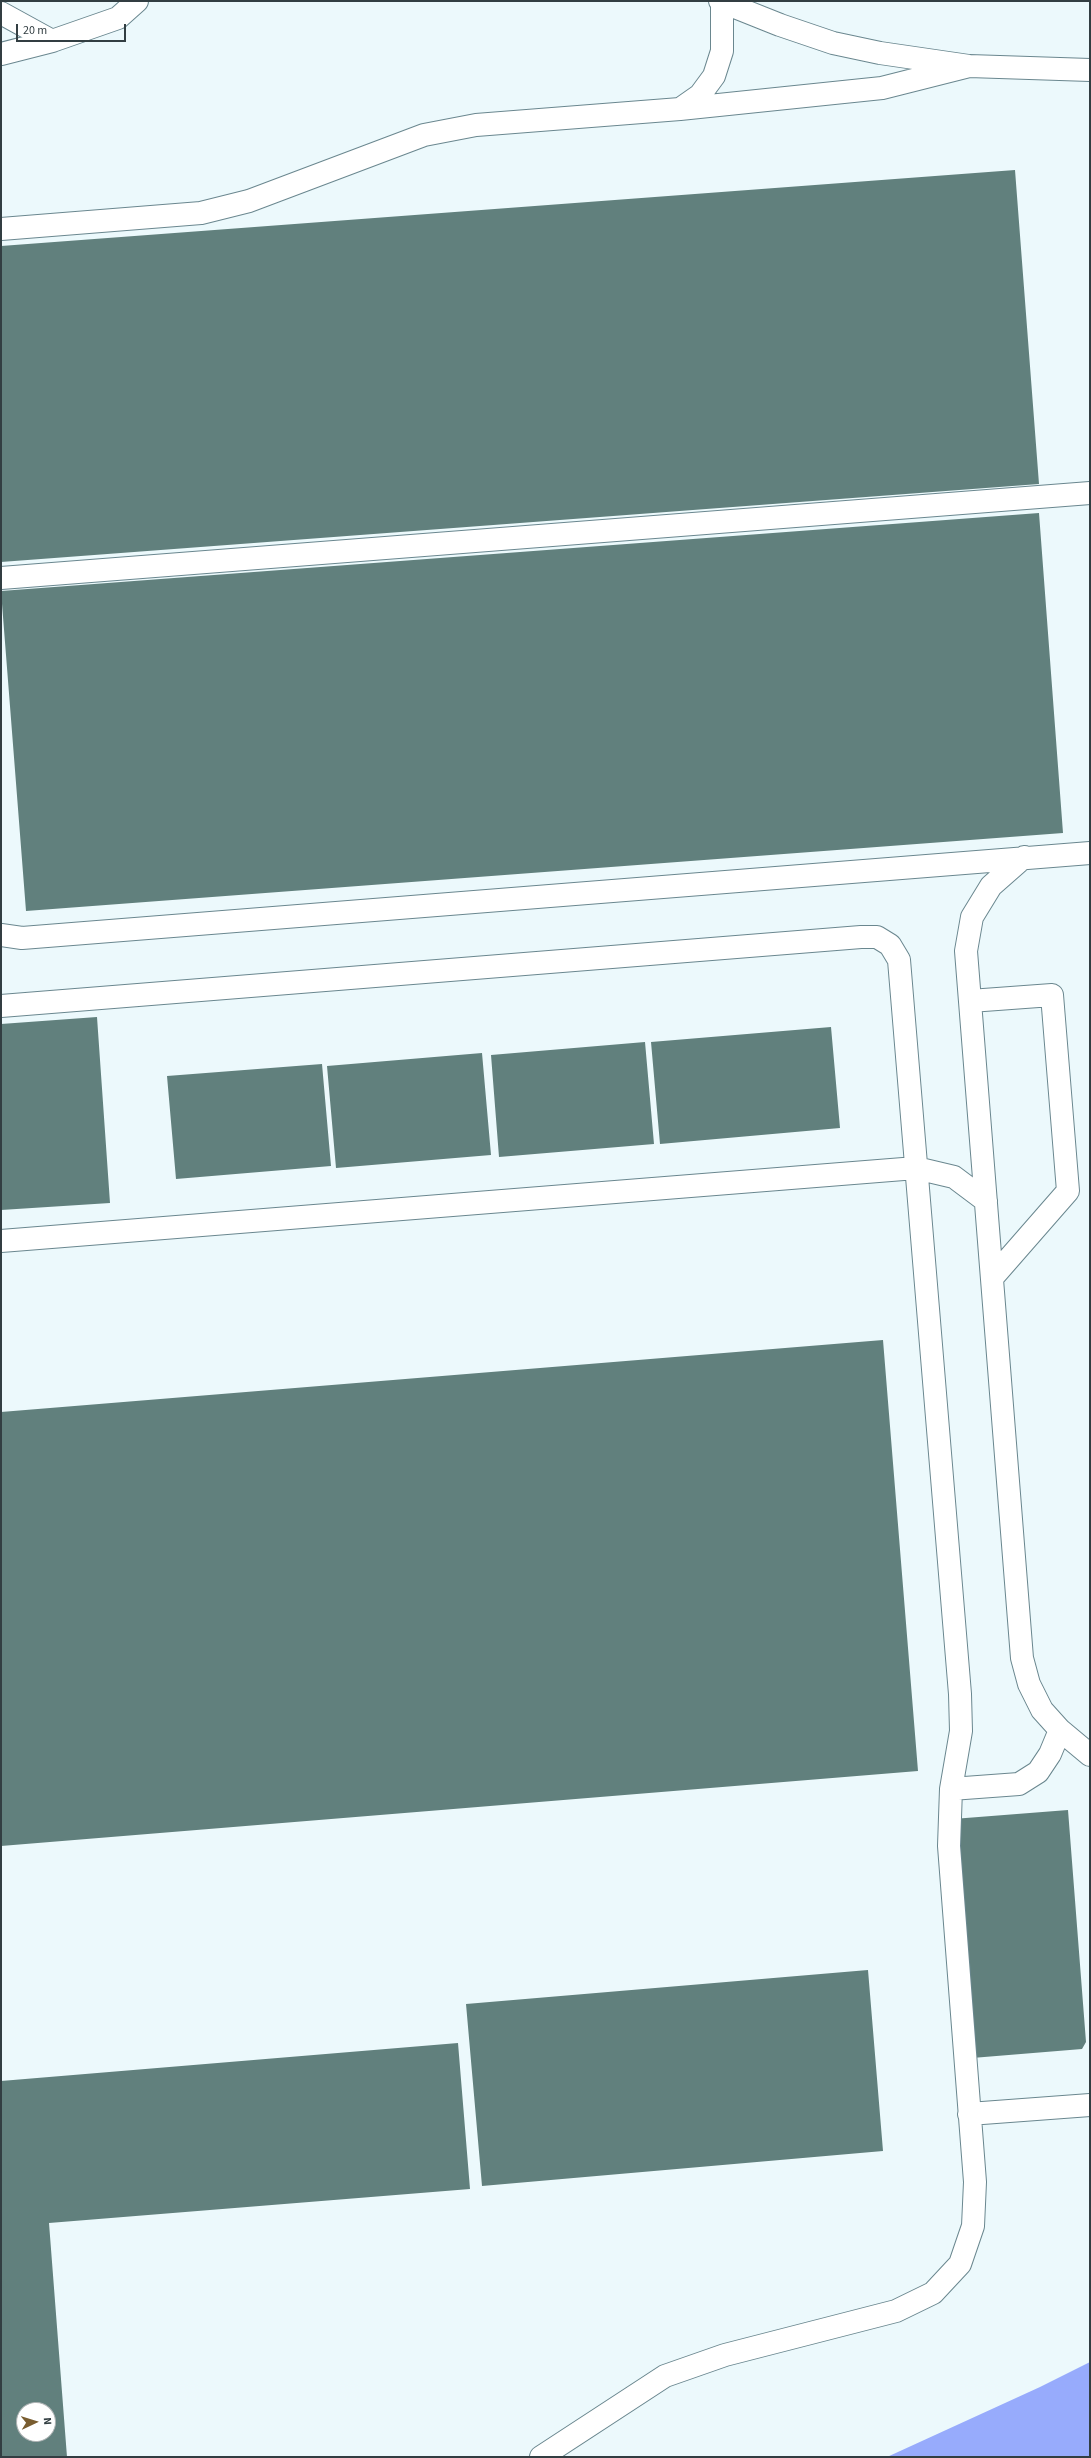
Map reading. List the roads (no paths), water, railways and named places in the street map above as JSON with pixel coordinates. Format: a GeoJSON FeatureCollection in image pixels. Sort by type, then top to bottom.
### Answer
{"type":"FeatureCollection","features":[{"type":"Feature","properties":{"kind":"lane"},"geometry":{"type":"LineString","coordinates":[[1,54],[52,41],[118,18],[137,1]]}},
{"type":"Feature","properties":{"kind":"lane"},"geometry":{"type":"LineString","coordinates":[[680,109],[700,95],[714,76],[722,51],[721,1],[780,25],[833,43],[880,53],[969,66],[1090,70]]}},
{"type":"Feature","properties":{"kind":"lane"},"geometry":{"type":"LineString","coordinates":[[1,14],[52,41]]}},
{"type":"Feature","properties":{"kind":"lane"},"geometry":{"type":"LineString","coordinates":[[1,229],[201,213],[249,201],[424,135],[476,125],[680,109],[882,88],[969,66]]}},
{"type":"Feature","properties":{"kind":"lane"},"geometry":{"type":"LineString","coordinates":[[1,578],[1090,493]]}},
{"type":"Feature","properties":{"kind":"lane"},"geometry":{"type":"LineString","coordinates":[[1,935],[30,937],[1024,857],[1090,853]]}},
{"type":"Feature","properties":{"kind":"lane"},"geometry":{"type":"LineString","coordinates":[[1024,857],[991,886],[972,917],[966,951],[1022,1658],[1029,1684],[1042,1710],[1060,1730],[1090,1755]]}},
{"type":"Feature","properties":{"kind":"lane"},"geometry":{"type":"LineString","coordinates":[[1,1006],[861,936],[877,937],[890,945],[899,960],[960,1694],[961,1731],[951,1789],[949,1846],[974,2182],[973,2226],[960,2264],[933,2293],[896,2311],[725,2355],[665,2376],[541,2457]]}},
{"type":"Feature","properties":{"kind":"lane"},"geometry":{"type":"LineString","coordinates":[[970,1001],[1052,995],[1068,1191],[992,1278]]}},
{"type":"Feature","properties":{"kind":"lane"},"geometry":{"type":"LineString","coordinates":[[1,1241],[916,1168],[954,1177],[986,1201]]}},
{"type":"Feature","properties":{"kind":"lane"},"geometry":{"type":"LineString","coordinates":[[951,1789],[1019,1784],[1038,1772],[1050,1754],[1060,1730]]}},
{"type":"Feature","properties":{"kind":"lane"},"geometry":{"type":"LineString","coordinates":[[969,2114],[1090,2105]]}},
{"type":"Feature","properties":{"kind":"water"},"geometry":{"type":"Polygon","coordinates":[[[1090,2362],[1090,2457],[887,2457],[1040,2387],[1090,2362]]]}}]}
